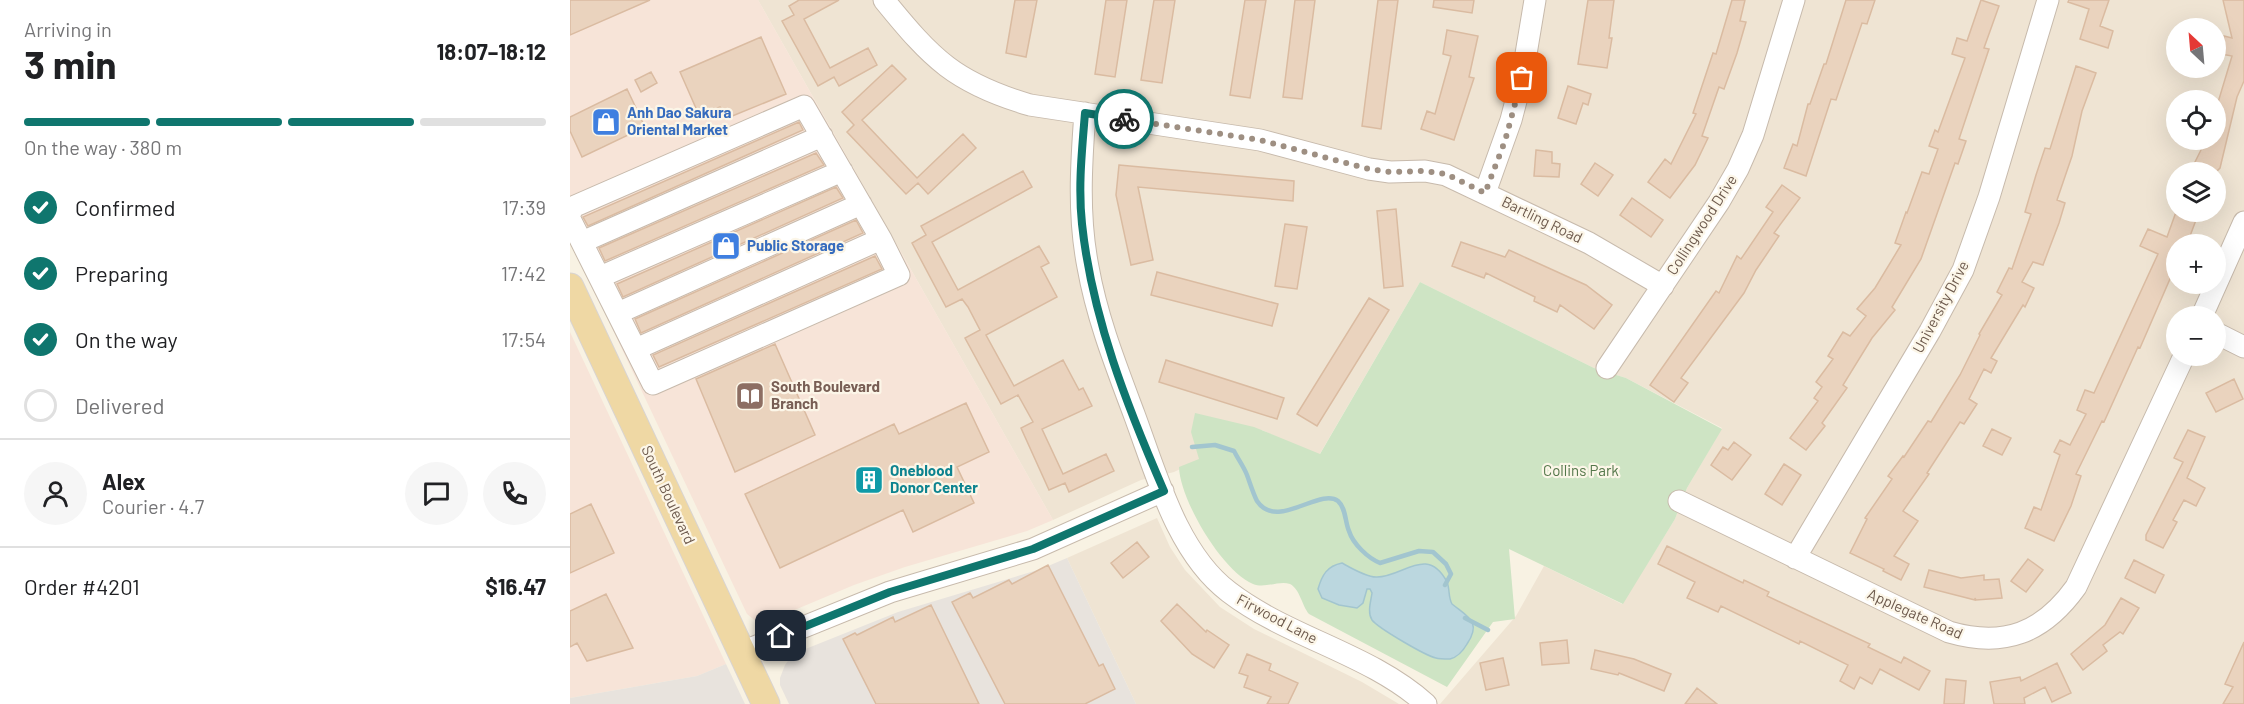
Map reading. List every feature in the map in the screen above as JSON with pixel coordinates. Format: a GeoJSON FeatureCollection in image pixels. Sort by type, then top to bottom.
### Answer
{"type":"FeatureCollection","features":[{"type":"Feature","properties":{"kind":"main road","name":"South Boulevard"},"geometry":{"type":"LineString","coordinates":[[570,286],[766,704]]}},
{"type":"Feature","properties":{"kind":"street","name":"Bartling Road"},"geometry":{"type":"LineString","coordinates":[[884,0],[929,52],[950,70],[999,96],[1030,105],[1260,140],[1369,169],[1446,174],[1589,243],[1663,286]]}},
{"type":"Feature","properties":{"kind":"street"},"geometry":{"type":"LineString","coordinates":[[1485,193],[1511,120],[1522,78],[1535,0]]}},
{"type":"Feature","properties":{"kind":"street","name":"Collingwood Drive"},"geometry":{"type":"LineString","coordinates":[[1608,368],[1719,202],[1738,169],[1753,135],[1794,0]]}},
{"type":"Feature","properties":{"kind":"street","name":"University Drive"},"geometry":{"type":"LineString","coordinates":[[1795,558],[1930,331],[1963,270],[1989,197],[2048,0]]}},
{"type":"Feature","properties":{"kind":"street"},"geometry":{"type":"LineString","coordinates":[[570,214],[573,207],[804,106],[881,239],[899,275],[653,384],[570,219]]}},
{"type":"Feature","properties":{"kind":"street","name":"Firwood Lane"},"geometry":{"type":"LineString","coordinates":[[1085,113],[1081,185],[1082,221],[1090,277],[1103,331],[1164,491],[1190,549],[1226,590],[1261,614],[1372,668],[1400,684],[1426,704]]}},
{"type":"Feature","properties":{"kind":"street"},"geometry":{"type":"LineString","coordinates":[[582,242],[822,136]]}},
{"type":"Feature","properties":{"kind":"street"},"geometry":{"type":"LineString","coordinates":[[600,277],[842,171]]}},
{"type":"Feature","properties":{"kind":"street"},"geometry":{"type":"LineString","coordinates":[[618,313],[861,204]]}},
{"type":"Feature","properties":{"kind":"street"},"geometry":{"type":"LineString","coordinates":[[2206,306],[2244,222]]}},
{"type":"Feature","properties":{"kind":"street"},"geometry":{"type":"LineString","coordinates":[[636,349],[881,239]]}},
{"type":"Feature","properties":{"kind":"street"},"geometry":{"type":"LineString","coordinates":[[2226,338],[2244,346]]}},
{"type":"Feature","properties":{"kind":"street","name":"Applegate Road"},"geometry":{"type":"LineString","coordinates":[[1679,501],[1949,632],[1968,638],[2008,637],[2026,631],[2050,618],[2076,588],[2179,366]]}},
{"type":"Feature","properties":{"kind":"street"},"geometry":{"type":"LineString","coordinates":[[742,652],[890,592],[1033,549],[1164,491]]}},
{"type":"Feature","properties":{"kind":"shaded area"},"geometry":{"type":"Polygon","coordinates":[[[570,0],[758,0],[1053,520],[1027,531],[905,567],[854,585],[766,622],[757,622],[747,614],[570,239],[570,0]]]}},
{"type":"Feature","properties":{"kind":"shaded area"},"geometry":{"type":"Polygon","coordinates":[[[758,0],[2244,0],[2244,704],[1440,704],[1516,616],[1544,566],[1622,604],[1675,519],[1687,488],[1722,428],[1626,378],[1594,368],[1420,282],[1318,457],[1262,430],[1174,472],[1141,480],[1053,520],[758,0]]]}},
{"type":"Feature","properties":{"kind":"shaded area"},"geometry":{"type":"Polygon","coordinates":[[[570,332],[726,664],[697,676],[570,698],[570,332]]]}},
{"type":"Feature","properties":{"kind":"shaded area"},"geometry":{"type":"Polygon","coordinates":[[[1157,518],[1170,547],[1185,570],[1220,607],[1254,629],[1362,682],[1399,704],[1136,704],[1067,558],[1157,518]]]}},
{"type":"Feature","properties":{"kind":"shaded area"},"geometry":{"type":"Polygon","coordinates":[[[1067,558],[1136,704],[789,704],[780,685],[780,678],[793,654],[898,612],[1041,569],[1067,558]]]}},
{"type":"Feature","properties":{"kind":"shaded area"},"geometry":{"type":"Polygon","coordinates":[[[726,664],[745,704],[570,704],[570,698],[697,676],[726,664]]]}},
{"type":"Feature","properties":{"kind":"green space","name":"Collins Park"},"geometry":{"type":"Polygon","coordinates":[[[1420,282],[1594,368],[1626,378],[1722,429],[1687,488],[1675,519],[1623,604],[1509,549],[1515,619],[1493,622],[1447,687],[1309,614],[1296,590],[1290,584],[1258,585],[1241,577],[1228,565],[1205,533],[1187,497],[1179,467],[1199,459],[1191,432],[1195,413],[1254,427],[1320,454],[1420,282]]]}},
{"type":"Feature","properties":{"kind":"water"},"geometry":{"type":"Polygon","coordinates":[[[1342,563],[1372,577],[1386,576],[1423,564],[1431,565],[1447,582],[1452,604],[1468,617],[1473,625],[1471,636],[1464,649],[1450,659],[1437,658],[1392,635],[1372,620],[1370,589],[1367,589],[1363,603],[1357,608],[1339,605],[1322,598],[1318,589],[1323,575],[1332,566],[1342,563]]]}},
{"type":"Feature","properties":{"kind":"building"},"geometry":{"type":"Polygon","coordinates":[[[570,0],[650,0],[570,35],[570,0]]]}},
{"type":"Feature","properties":{"kind":"building"},"geometry":{"type":"Polygon","coordinates":[[[799,0],[839,0],[804,19],[830,68],[868,48],[877,65],[839,86],[834,77],[818,86],[782,21],[794,15],[789,6],[799,0]]]}},
{"type":"Feature","properties":{"kind":"building"},"geometry":{"type":"Polygon","coordinates":[[[1015,0],[1037,0],[1026,57],[1006,53],[1015,0]]]}},
{"type":"Feature","properties":{"kind":"building"},"geometry":{"type":"Polygon","coordinates":[[[1106,0],[1127,0],[1115,77],[1095,74],[1106,0]]]}},
{"type":"Feature","properties":{"kind":"building"},"geometry":{"type":"Polygon","coordinates":[[[1154,0],[1175,0],[1162,83],[1141,80],[1154,0]]]}},
{"type":"Feature","properties":{"kind":"building"},"geometry":{"type":"Polygon","coordinates":[[[1245,0],[1266,0],[1250,98],[1230,95],[1245,0]]]}},
{"type":"Feature","properties":{"kind":"building"},"geometry":{"type":"Polygon","coordinates":[[[1295,0],[1315,0],[1302,99],[1283,97],[1295,0]]]}},
{"type":"Feature","properties":{"kind":"building"},"geometry":{"type":"Polygon","coordinates":[[[1378,0],[1398,0],[1381,129],[1362,126],[1378,0]]]}},
{"type":"Feature","properties":{"kind":"building"},"geometry":{"type":"Polygon","coordinates":[[[1434,0],[1474,0],[1472,13],[1433,7],[1434,0]]]}},
{"type":"Feature","properties":{"kind":"building"},"geometry":{"type":"Polygon","coordinates":[[[1588,0],[1614,0],[1609,38],[1612,38],[1607,68],[1578,64],[1588,0]]]}},
{"type":"Feature","properties":{"kind":"building"},"geometry":{"type":"Polygon","coordinates":[[[1732,0],[1745,0],[1740,21],[1746,22],[1737,53],[1724,89],[1719,87],[1702,136],[1708,138],[1695,165],[1670,198],[1648,182],[1665,159],[1671,164],[1696,114],[1693,113],[1713,53],[1716,54],[1732,0]]]}},
{"type":"Feature","properties":{"kind":"building"},"geometry":{"type":"Polygon","coordinates":[[[1846,0],[1875,0],[1867,24],[1862,23],[1836,100],[1831,99],[1806,176],[1784,168],[1793,144],[1797,146],[1808,104],[1810,104],[1824,64],[1826,64],[1846,0]]]}},
{"type":"Feature","properties":{"kind":"building"},"geometry":{"type":"Polygon","coordinates":[[[1981,0],[1999,6],[1984,48],[1989,49],[1959,139],[1966,141],[1958,164],[1955,163],[1921,259],[1892,307],[1895,310],[1872,338],[1843,385],[1847,388],[1822,423],[1825,426],[1806,450],[1790,438],[1818,401],[1814,398],[1822,387],[1816,382],[1833,359],[1828,356],[1843,332],[1850,336],[1866,316],[1857,309],[1875,288],[1901,245],[1895,243],[1922,172],[1929,174],[1938,149],[1929,146],[1935,130],[1938,132],[1965,58],[1952,54],[1957,38],[1967,41],[1981,0]]]}},
{"type":"Feature","properties":{"kind":"building"},"geometry":{"type":"Polygon","coordinates":[[[2069,0],[2109,0],[2100,26],[2113,31],[2108,48],[2080,39],[2089,9],[2068,2],[2069,0]]]}},
{"type":"Feature","properties":{"kind":"building"},"geometry":{"type":"Polygon","coordinates":[[[2223,0],[2244,0],[2244,81],[2237,97],[2226,143],[2226,90],[2222,90],[2232,56],[2226,55],[2226,36],[2232,38],[2223,0]]]}},
{"type":"Feature","properties":{"kind":"building"},"geometry":{"type":"Polygon","coordinates":[[[1447,30],[1478,36],[1469,77],[1474,78],[1454,140],[1421,129],[1427,111],[1435,114],[1451,56],[1443,54],[1447,30]]]}},
{"type":"Feature","properties":{"kind":"building"},"geometry":{"type":"Polygon","coordinates":[[[761,37],[786,94],[725,119],[720,107],[699,115],[680,72],[761,37]]]}},
{"type":"Feature","properties":{"kind":"building"},"geometry":{"type":"Polygon","coordinates":[[[892,65],[906,79],[862,120],[917,178],[963,134],[976,148],[928,194],[918,183],[906,194],[847,132],[854,125],[842,112],[892,65]]]}},
{"type":"Feature","properties":{"kind":"building"},"geometry":{"type":"Polygon","coordinates":[[[2076,66],[2096,73],[2082,111],[2072,156],[2057,200],[2065,203],[2059,223],[2043,265],[2033,262],[2022,282],[2034,288],[2025,307],[2023,305],[1991,358],[1997,361],[1991,373],[1984,369],[1969,399],[1977,404],[1964,424],[1960,422],[1927,473],[1929,474],[1903,511],[1918,521],[1894,556],[1909,564],[1901,580],[1850,553],[1867,519],[1865,518],[1892,479],[1888,476],[1928,421],[1931,422],[1960,375],[1979,334],[2002,295],[1997,292],[2009,268],[2012,269],[2031,214],[2025,212],[2036,175],[2045,148],[2050,149],[2076,66]]]}},
{"type":"Feature","properties":{"kind":"building"},"geometry":{"type":"Polygon","coordinates":[[[651,72],[657,83],[641,92],[635,80],[651,72]]]}},
{"type":"Feature","properties":{"kind":"building"},"geometry":{"type":"Polygon","coordinates":[[[1568,86],[1591,94],[1588,105],[1583,103],[1576,124],[1558,118],[1568,86]]]}},
{"type":"Feature","properties":{"kind":"building","name":"Anh Dao Sakura Oriental Market"},"geometry":{"type":"Polygon","coordinates":[[[627,89],[645,127],[582,157],[570,131],[570,117],[627,89]]]}},
{"type":"Feature","properties":{"kind":"building"},"geometry":{"type":"Polygon","coordinates":[[[799,122],[803,130],[588,226],[583,217],[799,122]]]}},
{"type":"Feature","properties":{"kind":"building"},"geometry":{"type":"Polygon","coordinates":[[[1536,150],[1552,152],[1552,163],[1560,164],[1559,177],[1534,176],[1536,150]]]}},
{"type":"Feature","properties":{"kind":"building"},"geometry":{"type":"Polygon","coordinates":[[[2201,150],[2224,150],[2221,162],[2195,162],[2201,150]]]}},
{"type":"Feature","properties":{"kind":"building"},"geometry":{"type":"Polygon","coordinates":[[[816,153],[824,165],[605,261],[599,248],[816,153]]]}},
{"type":"Feature","properties":{"kind":"building"},"geometry":{"type":"Polygon","coordinates":[[[1595,163],[1613,175],[1598,196],[1581,184],[1595,163]]]}},
{"type":"Feature","properties":{"kind":"building"},"geometry":{"type":"Polygon","coordinates":[[[1119,165],[1294,181],[1293,201],[1138,187],[1153,260],[1131,265],[1116,195],[1119,165]]]}},
{"type":"Feature","properties":{"kind":"building"},"geometry":{"type":"Polygon","coordinates":[[[1023,171],[1032,187],[932,242],[958,290],[1039,246],[1049,263],[1041,267],[1057,297],[986,335],[1014,386],[1063,360],[1079,390],[1083,388],[1092,406],[1042,429],[1063,474],[1106,454],[1114,471],[1069,492],[1065,483],[1049,490],[1021,428],[1033,422],[1018,395],[1001,404],[965,338],[980,330],[968,307],[962,299],[946,307],[912,243],[926,235],[921,226],[1023,171]]]}},
{"type":"Feature","properties":{"kind":"building"},"geometry":{"type":"Polygon","coordinates":[[[1782,185],[1800,198],[1774,233],[1779,236],[1756,270],[1744,293],[1681,378],[1688,383],[1674,402],[1650,385],[1716,291],[1719,293],[1737,256],[1741,259],[1773,212],[1766,207],[1782,185]]]}},
{"type":"Feature","properties":{"kind":"building"},"geometry":{"type":"Polygon","coordinates":[[[836,187],[843,198],[623,297],[617,284],[836,187]]]}},
{"type":"Feature","properties":{"kind":"building"},"geometry":{"type":"Polygon","coordinates":[[[1632,198],[1663,220],[1651,237],[1620,215],[1632,198]]]}},
{"type":"Feature","properties":{"kind":"building"},"geometry":{"type":"Polygon","coordinates":[[[1396,209],[1403,286],[1384,288],[1377,211],[1396,209]]]}},
{"type":"Feature","properties":{"kind":"building"},"geometry":{"type":"Polygon","coordinates":[[[856,220],[863,233],[641,333],[635,319],[856,220]]]}},
{"type":"Feature","properties":{"kind":"building"},"geometry":{"type":"Polygon","coordinates":[[[2172,222],[2195,222],[2191,234],[2168,234],[2172,222]]]}},
{"type":"Feature","properties":{"kind":"building"},"geometry":{"type":"Polygon","coordinates":[[[1285,224],[1307,227],[1297,289],[1275,286],[1285,224]]]}},
{"type":"Feature","properties":{"kind":"building"},"geometry":{"type":"Polygon","coordinates":[[[2148,229],[2166,237],[2166,288],[2140,348],[2138,347],[2104,422],[2102,421],[2076,474],[2081,476],[2071,506],[2054,541],[2025,528],[2034,507],[2041,510],[2060,455],[2054,452],[2060,440],[2070,445],[2086,414],[2077,410],[2085,390],[2094,393],[2158,254],[2140,246],[2148,229]]]}},
{"type":"Feature","properties":{"kind":"building"},"geometry":{"type":"Polygon","coordinates":[[[1461,242],[1505,257],[1509,250],[1586,285],[1612,305],[1594,329],[1560,305],[1557,312],[1534,301],[1535,297],[1486,273],[1484,278],[1452,266],[1461,242]]]}},
{"type":"Feature","properties":{"kind":"building"},"geometry":{"type":"Polygon","coordinates":[[[875,256],[882,269],[659,367],[653,355],[875,256]]]}},
{"type":"Feature","properties":{"kind":"building"},"geometry":{"type":"Polygon","coordinates":[[[1157,272],[1278,304],[1272,326],[1151,295],[1157,272]]]}},
{"type":"Feature","properties":{"kind":"building"},"geometry":{"type":"Polygon","coordinates":[[[1369,298],[1389,310],[1317,426],[1297,414],[1369,298]]]}},
{"type":"Feature","properties":{"kind":"building","name":"South Boulevard Branch"},"geometry":{"type":"Polygon","coordinates":[[[775,344],[815,435],[735,472],[696,379],[775,344]]]}},
{"type":"Feature","properties":{"kind":"building"},"geometry":{"type":"Polygon","coordinates":[[[1166,360],[1284,398],[1277,419],[1159,382],[1166,360]]]}},
{"type":"Feature","properties":{"kind":"building"},"geometry":{"type":"Polygon","coordinates":[[[2234,379],[2243,399],[2216,412],[2206,393],[2234,379]]]}},
{"type":"Feature","properties":{"kind":"building","name":"Oneblood Donor Center"},"geometry":{"type":"Polygon","coordinates":[[[966,403],[989,452],[957,467],[974,503],[913,532],[903,510],[780,568],[745,494],[894,424],[899,434],[966,403]]]}},
{"type":"Feature","properties":{"kind":"building"},"geometry":{"type":"Polygon","coordinates":[[[1992,429],[2011,438],[2002,455],[1983,446],[1992,429]]]}},
{"type":"Feature","properties":{"kind":"building"},"geometry":{"type":"Polygon","coordinates":[[[2188,430],[2205,437],[2187,478],[2205,488],[2196,506],[2184,500],[2173,520],[2177,522],[2163,548],[2146,540],[2146,535],[2183,462],[2174,458],[2188,430]]]}},
{"type":"Feature","properties":{"kind":"building"},"geometry":{"type":"Polygon","coordinates":[[[1734,442],[1751,455],[1732,480],[1711,465],[1723,447],[1728,450],[1734,442]]]}},
{"type":"Feature","properties":{"kind":"building"},"geometry":{"type":"Polygon","coordinates":[[[1784,464],[1801,475],[1782,505],[1765,494],[1784,464]]]}},
{"type":"Feature","properties":{"kind":"building"},"geometry":{"type":"Polygon","coordinates":[[[591,504],[614,553],[570,573],[570,514],[591,504]]]}},
{"type":"Feature","properties":{"kind":"building"},"geometry":{"type":"Polygon","coordinates":[[[1137,542],[1149,557],[1123,578],[1111,563],[1137,542]]]}},
{"type":"Feature","properties":{"kind":"building"},"geometry":{"type":"Polygon","coordinates":[[[1667,546],[1743,583],[1744,580],[1769,592],[1767,596],[1870,644],[1868,647],[1901,663],[1904,657],[1930,671],[1919,690],[1880,669],[1872,684],[1860,677],[1854,689],[1840,681],[1848,665],[1721,606],[1718,612],[1687,598],[1695,582],[1658,564],[1667,546]]]}},
{"type":"Feature","properties":{"kind":"building"},"geometry":{"type":"Polygon","coordinates":[[[2028,559],[2043,570],[2026,592],[2011,581],[2028,559]]]}},
{"type":"Feature","properties":{"kind":"building"},"geometry":{"type":"Polygon","coordinates":[[[2134,560],[2164,575],[2155,593],[2125,578],[2134,560]]]}},
{"type":"Feature","properties":{"kind":"building"},"geometry":{"type":"Polygon","coordinates":[[[1048,565],[1099,666],[1103,664],[1115,689],[1085,704],[1005,704],[952,602],[970,593],[973,598],[1009,580],[1012,584],[1048,565]]]}},
{"type":"Feature","properties":{"kind":"building"},"geometry":{"type":"Polygon","coordinates":[[[1929,570],[1961,578],[1984,575],[1984,580],[1999,579],[2002,598],[1976,600],[1975,598],[1975,600],[1924,587],[1929,570]]]}},
{"type":"Feature","properties":{"kind":"building"},"geometry":{"type":"Polygon","coordinates":[[[606,594],[633,648],[587,661],[577,643],[570,647],[570,611],[606,594]]]}},
{"type":"Feature","properties":{"kind":"building"},"geometry":{"type":"Polygon","coordinates":[[[2121,598],[2139,608],[2123,634],[2120,632],[2103,645],[2107,651],[2083,670],[2071,654],[2105,625],[2121,598]]]}},
{"type":"Feature","properties":{"kind":"building"},"geometry":{"type":"Polygon","coordinates":[[[1177,604],[1206,632],[1207,630],[1229,645],[1214,668],[1192,654],[1161,621],[1177,604]]]}},
{"type":"Feature","properties":{"kind":"building"},"geometry":{"type":"Polygon","coordinates":[[[931,605],[979,704],[876,704],[843,639],[855,633],[857,635],[893,617],[895,622],[931,605]]]}},
{"type":"Feature","properties":{"kind":"building"},"geometry":{"type":"Polygon","coordinates":[[[1567,640],[1569,663],[1542,665],[1540,643],[1567,640]]]}},
{"type":"Feature","properties":{"kind":"building"},"geometry":{"type":"Polygon","coordinates":[[[2244,642],[2244,704],[2223,704],[2233,687],[2225,684],[2244,642]]]}},
{"type":"Feature","properties":{"kind":"building"},"geometry":{"type":"Polygon","coordinates":[[[1595,650],[1634,659],[1671,674],[1664,691],[1619,673],[1618,675],[1591,669],[1595,650]]]}},
{"type":"Feature","properties":{"kind":"building"},"geometry":{"type":"Polygon","coordinates":[[[1247,654],[1271,664],[1269,670],[1298,683],[1288,704],[1267,704],[1271,697],[1244,687],[1248,676],[1239,673],[1247,654]]]}},
{"type":"Feature","properties":{"kind":"building"},"geometry":{"type":"Polygon","coordinates":[[[1503,658],[1509,685],[1486,690],[1480,663],[1503,658]]]}},
{"type":"Feature","properties":{"kind":"building"},"geometry":{"type":"Polygon","coordinates":[[[2057,663],[2071,693],[2052,702],[2045,687],[2024,698],[2025,704],[1994,704],[1990,682],[2020,677],[2021,681],[2057,663]]]}},
{"type":"Feature","properties":{"kind":"building"},"geometry":{"type":"Polygon","coordinates":[[[1946,679],[1966,681],[1964,704],[1944,704],[1946,679]]]}},
{"type":"Feature","properties":{"kind":"building"},"geometry":{"type":"Polygon","coordinates":[[[1697,688],[1717,704],[1685,704],[1697,688]]]}},
{"type":"Feature","properties":{"kind":"waterway"},"geometry":{"type":"LineString","coordinates":[[1192,447],[1215,445],[1234,451],[1246,472],[1257,501],[1265,509],[1276,512],[1321,499],[1330,498],[1338,501],[1343,507],[1351,536],[1357,546],[1375,561],[1380,563],[1419,551],[1433,552],[1446,564],[1451,574],[1445,585]]}},
{"type":"Feature","properties":{"kind":"waterway"},"geometry":{"type":"LineString","coordinates":[[1465,618],[1488,630]]}},
{"type":"Feature","properties":{"kind":"way so far"},"geometry":{"type":"LineString","coordinates":[[1124,119],[1282,144],[1369,169],[1446,174],[1485,193],[1505,141],[1522,78]]}},
{"type":"Feature","properties":{"kind":"place","name":"Anh Dao Sakura Oriental Market"},"geometry":{"type":"Point","coordinates":[606,122]}},
{"type":"Feature","properties":{"kind":"place","name":"Public Storage"},"geometry":{"type":"Point","coordinates":[726,246]}},
{"type":"Feature","properties":{"kind":"place","name":"South Boulevard Branch"},"geometry":{"type":"Point","coordinates":[750,396]}},
{"type":"Feature","properties":{"kind":"place","name":"Oneblood Donor Center"},"geometry":{"type":"Point","coordinates":[869,480]}},
{"type":"Feature","properties":{"kind":"route"},"geometry":{"type":"LineString","coordinates":[[781,636],[890,592],[1033,549],[1164,491],[1103,331],[1088,266],[1082,221],[1080,177],[1085,113],[1124,119]]}}]}
